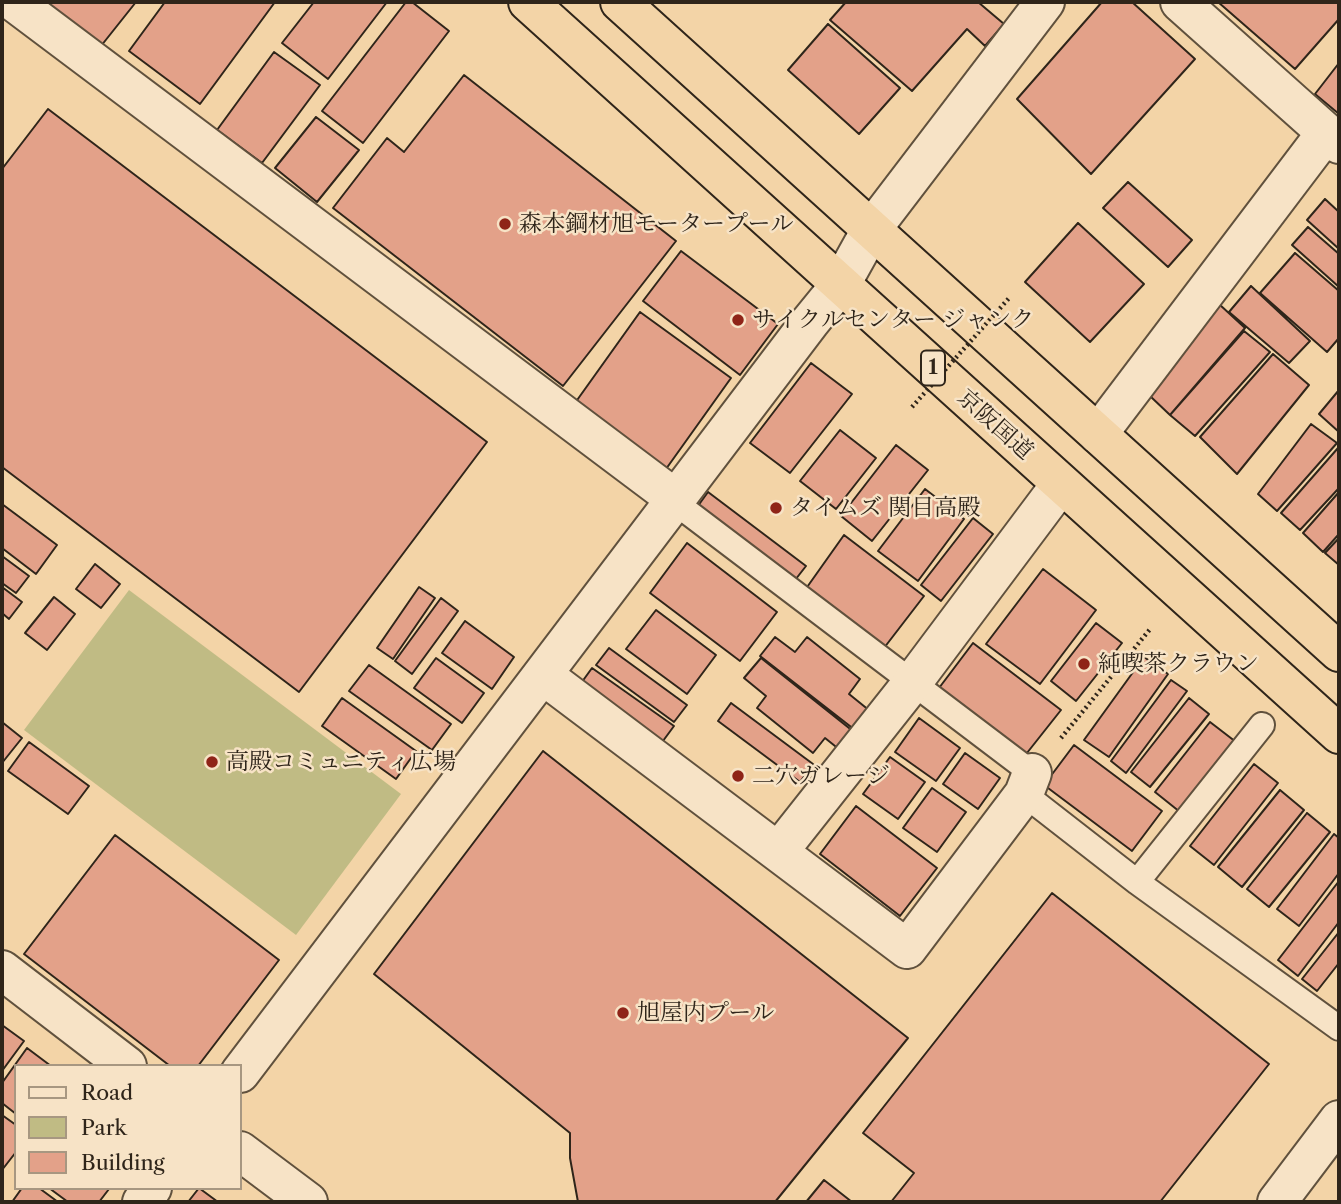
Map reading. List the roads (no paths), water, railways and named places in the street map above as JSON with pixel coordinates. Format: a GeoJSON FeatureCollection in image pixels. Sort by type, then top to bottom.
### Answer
{"type":"FeatureCollection","features":[{"type":"Feature","properties":{"kind":"highway","name":"京阪国道"},"geometry":{"type":"LineString","coordinates":[[528,2],[1339,734]]}},
{"type":"Feature","properties":{"kind":"highway"},"geometry":{"type":"LineString","coordinates":[[620,2],[1098,434],[1334,636]]}},
{"type":"Feature","properties":{"kind":"street"},"geometry":{"type":"LineString","coordinates":[[14,2],[677,500]]}},
{"type":"Feature","properties":{"kind":"street"},"geometry":{"type":"LineString","coordinates":[[242,1070],[841,284],[872,230],[1045,2]]}},
{"type":"Feature","properties":{"kind":"street"},"geometry":{"type":"LineString","coordinates":[[1098,434],[1333,138],[1180,2]]}},
{"type":"Feature","properties":{"kind":"street"},"geometry":{"type":"LineString","coordinates":[[779,851],[912,683],[1060,484]]}},
{"type":"Feature","properties":{"kind":"street"},"geometry":{"type":"LineString","coordinates":[[543,676],[907,949],[1028,784]]}},
{"type":"Feature","properties":{"kind":"street"},"geometry":{"type":"LineString","coordinates":[[2,970],[124,1064]]}},
{"type":"Feature","properties":{"kind":"street"},"geometry":{"type":"LineString","coordinates":[[1277,1202],[1339,1120]]}},
{"type":"Feature","properties":{"kind":"street"},"geometry":{"type":"LineString","coordinates":[[242,1152],[308,1202]]}},
{"type":"Feature","properties":{"kind":"lane"},"geometry":{"type":"LineString","coordinates":[[677,500],[685,510],[912,683],[1137,882],[1339,1028]]}},
{"type":"Feature","properties":{"kind":"lane"},"geometry":{"type":"LineString","coordinates":[[1137,882],[1262,725]]}},
{"type":"Feature","properties":{"kind":"place","name":"森本鋼材旭モータープール"},"geometry":{"type":"Point","coordinates":[505,224]}},
{"type":"Feature","properties":{"kind":"place","name":"サイクルセンター ジャンク"},"geometry":{"type":"Point","coordinates":[738,320]}},
{"type":"Feature","properties":{"kind":"place","name":"タイムズ 関目高殿"},"geometry":{"type":"Point","coordinates":[776,508]}},
{"type":"Feature","properties":{"kind":"place","name":"純喫茶クラウン"},"geometry":{"type":"Point","coordinates":[1084,664]}},
{"type":"Feature","properties":{"kind":"place","name":"高殿コミュニティ広場"},"geometry":{"type":"Point","coordinates":[212,762]}},
{"type":"Feature","properties":{"kind":"place","name":"二穴ガレージ"},"geometry":{"type":"Point","coordinates":[738,776]}},
{"type":"Feature","properties":{"kind":"place","name":"旭屋内プール"},"geometry":{"type":"Point","coordinates":[623,1013]}}]}
